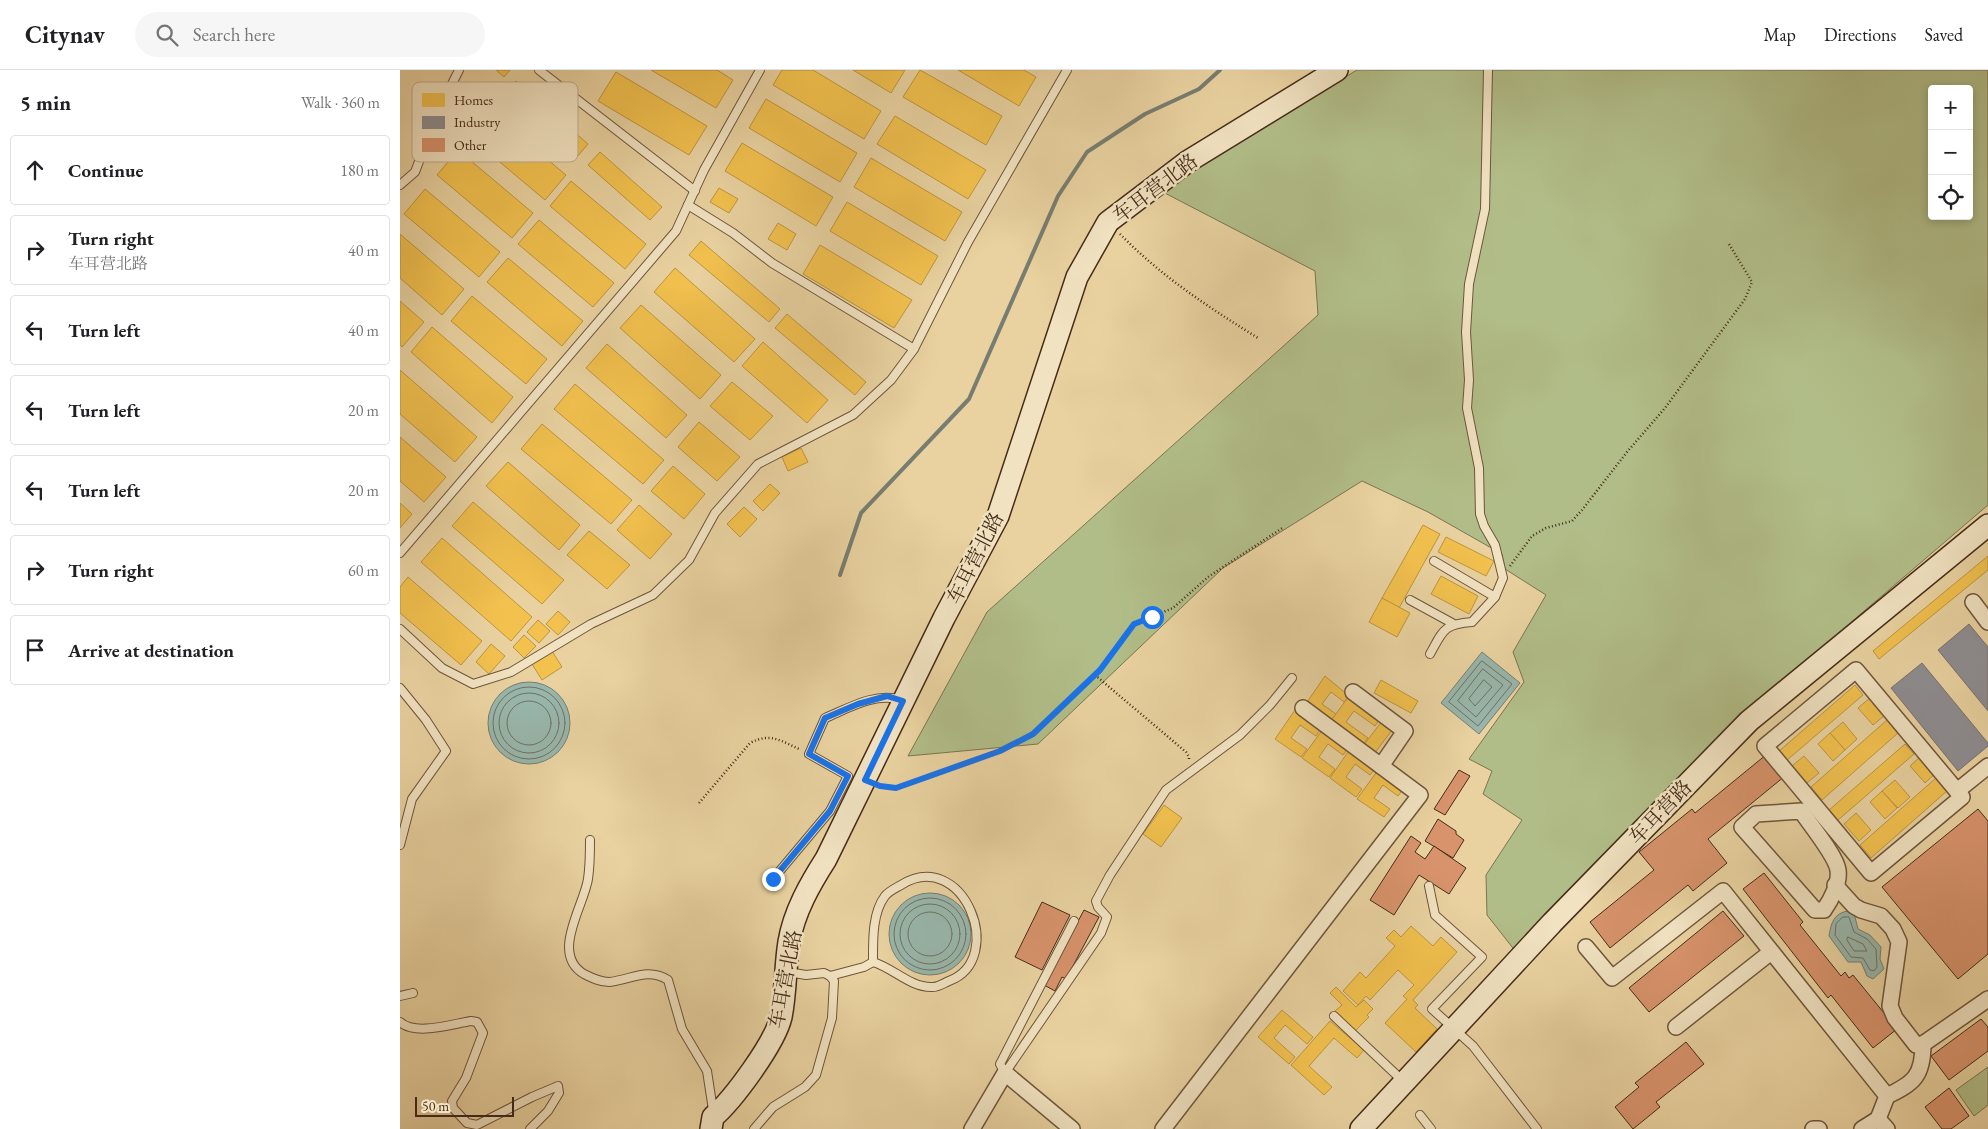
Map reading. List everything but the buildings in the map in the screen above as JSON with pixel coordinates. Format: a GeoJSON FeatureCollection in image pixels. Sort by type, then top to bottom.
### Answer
{"type":"FeatureCollection","features":[{"type":"Feature","properties":{"kind":"street","name":"车耳营北路"},"geometry":{"type":"LineString","coordinates":[[712,1123],[725,1108],[776,1035],[781,1017],[789,940],[807,888],[826,859],[903,701],[998,516],[1077,277],[1108,222],[1187,162],[1337,70]]}},
{"type":"Feature","properties":{"kind":"street","name":"车耳营路"},"geometry":{"type":"LineString","coordinates":[[1361,1129],[1552,923],[1749,721],[1988,525]]}},
{"type":"Feature","properties":{"kind":"street"},"geometry":{"type":"LineString","coordinates":[[1973,602],[1988,622]]}},
{"type":"Feature","properties":{"kind":"street"},"geometry":{"type":"LineString","coordinates":[[1856,670],[1957,791],[1962,797],[1871,873],[1764,746],[1856,670]]}},
{"type":"Feature","properties":{"kind":"street"},"geometry":{"type":"LineString","coordinates":[[1353,692],[1406,731],[1380,766]]}},
{"type":"Feature","properties":{"kind":"street"},"geometry":{"type":"LineString","coordinates":[[1162,1129],[1420,795],[1303,708]]}},
{"type":"Feature","properties":{"kind":"street"},"geometry":{"type":"LineString","coordinates":[[1957,791],[1988,766]]}},
{"type":"Feature","properties":{"kind":"street"},"geometry":{"type":"LineString","coordinates":[[1801,811],[1828,851],[1838,871],[1835,884],[1832,899],[1824,910],[1814,910],[1742,827],[1756,814],[1801,811]]}},
{"type":"Feature","properties":{"kind":"street"},"geometry":{"type":"LineString","coordinates":[[1835,884],[1854,906],[1881,916],[1893,928],[1899,942],[1890,1006],[1895,1018],[1916,1046],[1923,1044],[1988,999]]}},
{"type":"Feature","properties":{"kind":"street"},"geometry":{"type":"LineString","coordinates":[[1586,947],[1612,978],[1723,891],[1887,1096],[1882,1124],[1862,1129]]}},
{"type":"Feature","properties":{"kind":"street"},"geometry":{"type":"LineString","coordinates":[[1676,1027],[1771,952]]}},
{"type":"Feature","properties":{"kind":"street"},"geometry":{"type":"LineString","coordinates":[[1887,1096],[1901,1090],[1918,1076],[1923,1058],[1923,1044]]}},
{"type":"Feature","properties":{"kind":"street"},"geometry":{"type":"LineString","coordinates":[[972,1129],[1006,1073],[1072,1129]]}},
{"type":"Feature","properties":{"kind":"street"},"geometry":{"type":"LineString","coordinates":[[1813,1129],[1820,1129]]}},
{"type":"Feature","properties":{"kind":"lane"},"geometry":{"type":"LineString","coordinates":[[453,82],[459,70]]}},
{"type":"Feature","properties":{"kind":"lane"},"geometry":{"type":"LineString","coordinates":[[539,70],[554,82]]}},
{"type":"Feature","properties":{"kind":"lane"},"geometry":{"type":"LineString","coordinates":[[400,553],[676,231],[694,191],[760,70]]}},
{"type":"Feature","properties":{"kind":"lane"},"geometry":{"type":"LineString","coordinates":[[400,629],[442,668],[473,684],[511,672],[591,624],[653,595],[689,560],[715,513],[758,464],[853,415],[891,380],[914,349],[968,242],[1067,70]]}},
{"type":"Feature","properties":{"kind":"lane"},"geometry":{"type":"LineString","coordinates":[[1430,654],[1444,628],[1452,623],[1472,622],[1495,597],[1503,578],[1495,545],[1484,526],[1480,514],[1478,468],[1467,408],[1468,294],[1485,209],[1488,70]]}},
{"type":"Feature","properties":{"kind":"lane"},"geometry":{"type":"LineString","coordinates":[[578,100],[694,191]]}},
{"type":"Feature","properties":{"kind":"lane"},"geometry":{"type":"LineString","coordinates":[[400,185],[415,172],[419,162]]}},
{"type":"Feature","properties":{"kind":"lane"},"geometry":{"type":"LineString","coordinates":[[688,205],[733,233],[772,263],[914,349]]}},
{"type":"Feature","properties":{"kind":"lane"},"geometry":{"type":"LineString","coordinates":[[1434,561],[1495,597]]}},
{"type":"Feature","properties":{"kind":"lane"},"geometry":{"type":"LineString","coordinates":[[1410,600],[1452,623]]}},
{"type":"Feature","properties":{"kind":"lane"},"geometry":{"type":"LineString","coordinates":[[1074,921],[1000,1064],[1006,1073],[1101,933],[1107,917],[1098,907],[1096,901],[1110,875],[1155,804],[1166,790],[1240,735],[1270,705],[1292,678]]}},
{"type":"Feature","properties":{"kind":"lane"},"geometry":{"type":"LineString","coordinates":[[400,688],[426,720],[446,751],[412,799],[401,834],[400,845]]}},
{"type":"Feature","properties":{"kind":"lane"},"geometry":{"type":"LineString","coordinates":[[773,879],[830,811],[848,776],[809,754],[825,718],[858,704],[887,696],[903,701]]}},
{"type":"Feature","properties":{"kind":"lane"},"geometry":{"type":"LineString","coordinates":[[590,840],[588,879],[572,929],[569,944],[570,956],[576,967],[595,980],[609,982],[636,974],[654,973],[668,980],[682,1029],[707,1072],[714,1103],[712,1123]]}},
{"type":"Feature","properties":{"kind":"lane"},"geometry":{"type":"LineString","coordinates":[[830,976],[864,967],[873,962],[887,966],[908,981],[932,988],[959,977],[969,969],[974,957],[976,933],[973,911],[959,891],[944,880],[929,876],[907,881],[885,895],[874,921],[873,962]]}},
{"type":"Feature","properties":{"kind":"lane"},"geometry":{"type":"LineString","coordinates":[[1429,886],[1435,914],[1482,957],[1432,1009],[1473,1046],[1536,1129]]}},
{"type":"Feature","properties":{"kind":"lane"},"geometry":{"type":"LineString","coordinates":[[754,1129],[773,1107],[806,1087],[816,1075],[832,1018],[834,981],[830,976],[824,973],[806,975],[786,971]]}},
{"type":"Feature","properties":{"kind":"lane"},"geometry":{"type":"LineString","coordinates":[[400,996],[413,992]]}},
{"type":"Feature","properties":{"kind":"lane"},"geometry":{"type":"LineString","coordinates":[[1334,1016],[1405,1083]]}},
{"type":"Feature","properties":{"kind":"lane"},"geometry":{"type":"LineString","coordinates":[[400,1022],[405,1027],[415,1030],[471,1021],[477,1022],[482,1032],[466,1078],[452,1101],[453,1108],[466,1123],[477,1125],[558,1086],[559,1092],[548,1111],[530,1129]]}},
{"type":"Feature","properties":{"kind":"lane"},"geometry":{"type":"LineString","coordinates":[[1420,1115],[1431,1129]]}},
{"type":"Feature","properties":{"kind":"path"},"geometry":{"type":"LineString","coordinates":[[1108,222],[1142,256],[1198,301],[1258,338]]}},
{"type":"Feature","properties":{"kind":"path"},"geometry":{"type":"LineString","coordinates":[[1503,578],[1517,554],[1532,536],[1546,528],[1572,521],[1582,510],[1627,452],[1665,408],[1744,299],[1752,282],[1729,244]]}},
{"type":"Feature","properties":{"kind":"path"},"geometry":{"type":"LineString","coordinates":[[865,780],[880,786],[896,788],[1000,751],[1033,734],[1095,675],[1134,624],[1173,608],[1208,577],[1284,527]]}},
{"type":"Feature","properties":{"kind":"path"},"geometry":{"type":"LineString","coordinates":[[1095,675],[1186,752],[1189,757],[1187,775]]}},
{"type":"Feature","properties":{"kind":"path"},"geometry":{"type":"LineString","coordinates":[[699,803],[750,744],[761,738],[776,738],[809,754]]}},
{"type":"Feature","properties":{"kind":"green space"},"geometry":{"type":"Polygon","coordinates":[[[1357,70],[1988,70],[1988,505],[1744,714],[1516,952],[1487,915],[1486,875],[1522,820],[1483,794],[1492,771],[1469,759],[1524,682],[1513,652],[1546,595],[1505,569],[1502,554],[1428,512],[1362,481],[1223,568],[1038,744],[908,756],[987,612],[1318,315],[1315,271],[1159,190],[1357,70]]]}},
{"type":"Feature","properties":{"kind":"green space"},"geometry":{"type":"Polygon","coordinates":[[[1988,1067],[1988,1105],[1974,1116],[1956,1090],[1988,1067]]]}},
{"type":"Feature","properties":{"kind":"water"},"geometry":{"type":"Polygon","coordinates":[[[1482,652],[1520,683],[1479,734],[1441,703],[1482,652]]]}},
{"type":"Feature","properties":{"kind":"water"},"geometry":{"type":"Polygon","coordinates":[[[529,682],[545,685],[558,694],[567,707],[570,723],[567,739],[558,752],[545,761],[529,764],[513,761],[500,752],[491,739],[488,723],[491,707],[500,694],[513,685],[529,682]]]}},
{"type":"Feature","properties":{"kind":"water"},"geometry":{"type":"Polygon","coordinates":[[[930,893],[946,896],[959,905],[968,918],[971,934],[968,950],[959,963],[946,972],[930,975],[914,972],[901,963],[892,950],[889,934],[892,918],[901,905],[914,896],[930,893]]]}},
{"type":"Feature","properties":{"kind":"water"},"geometry":{"type":"Polygon","coordinates":[[[1848,911],[1854,913],[1858,929],[1870,935],[1881,947],[1880,959],[1884,969],[1873,979],[1867,976],[1861,962],[1848,962],[1829,936],[1836,916],[1848,911]]]}},
{"type":"Feature","properties":{"kind":"waterway"},"geometry":{"type":"LineString","coordinates":[[840,575],[861,513],[969,399],[1058,196],[1087,152],[1145,114],[1199,89],[1220,70]]}},
{"type":"Feature","properties":{"kind":"route"},"geometry":{"type":"LineString","coordinates":[[773,879],[830,811],[848,776],[809,754],[825,718],[858,704],[887,696],[903,701],[865,780],[880,786],[896,788],[920,781],[1000,751],[1033,734],[1053,717],[1100,670],[1124,635],[1134,624],[1152,617]]}}]}
